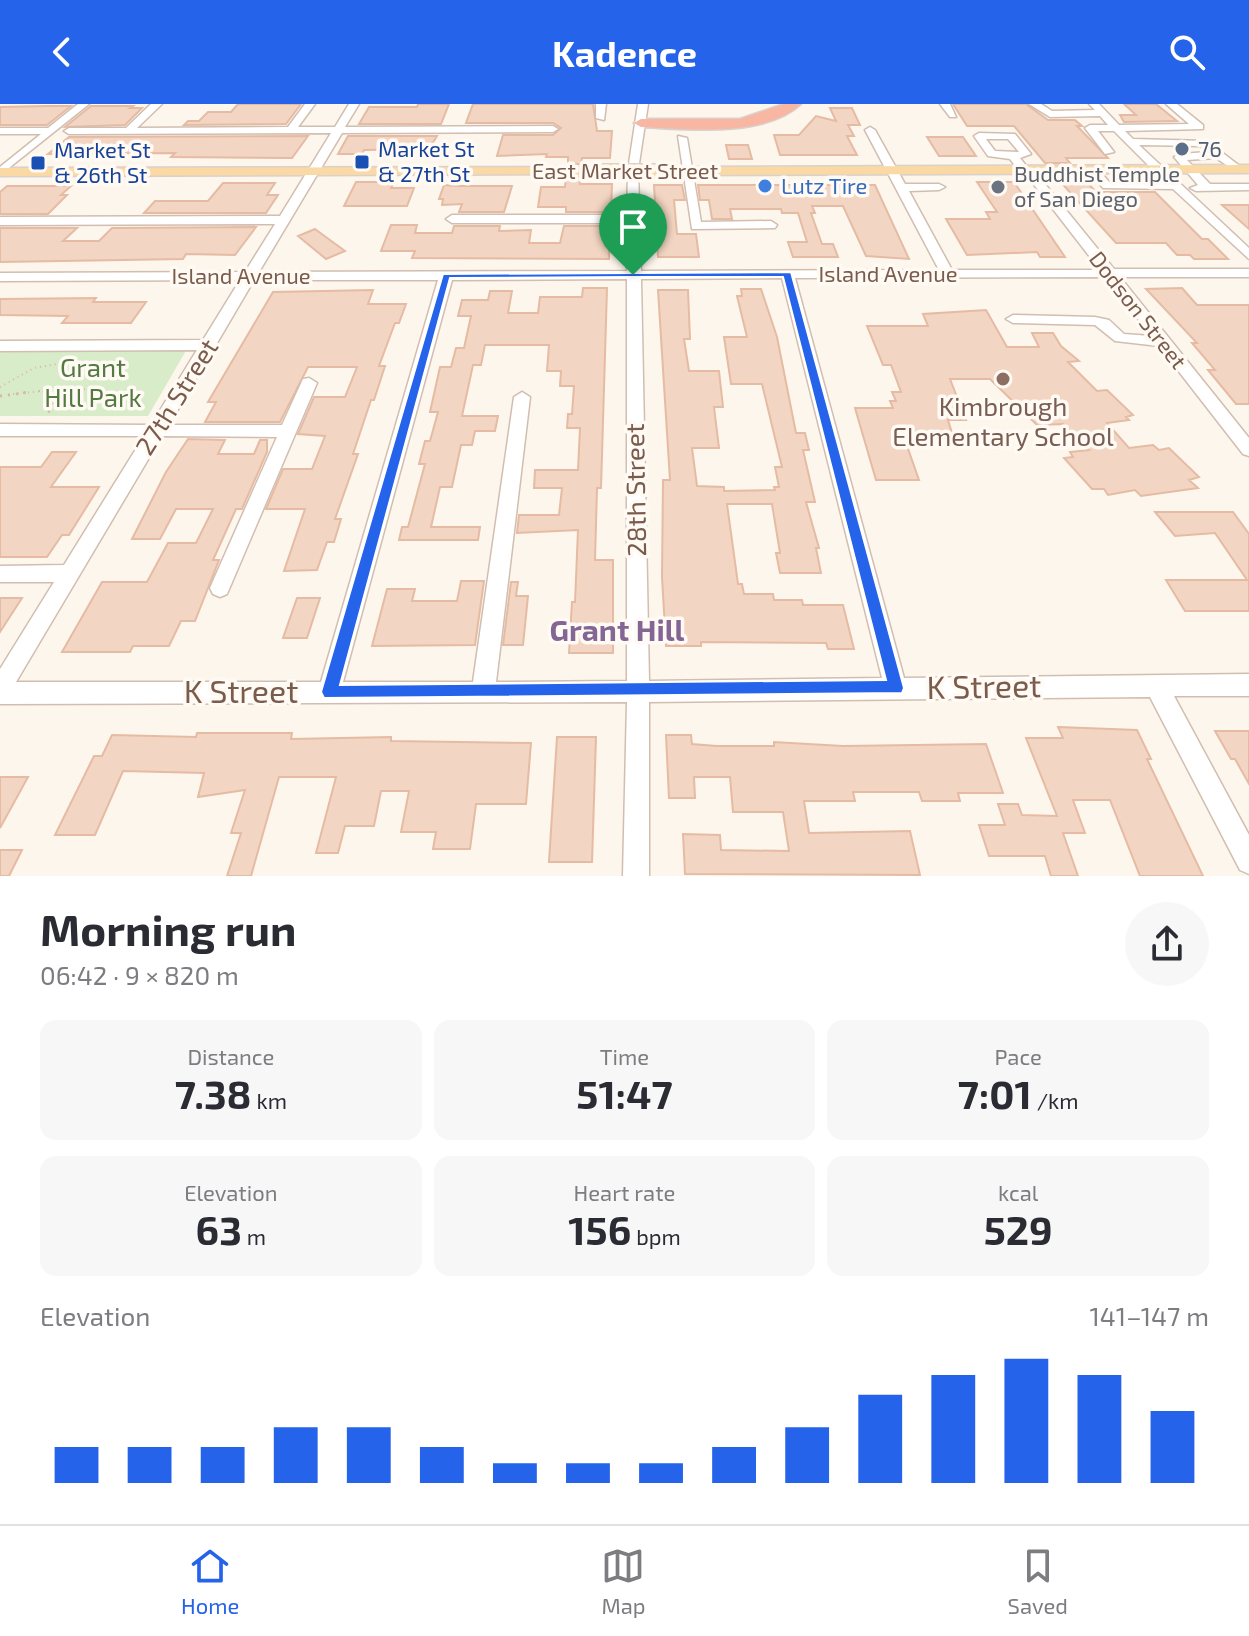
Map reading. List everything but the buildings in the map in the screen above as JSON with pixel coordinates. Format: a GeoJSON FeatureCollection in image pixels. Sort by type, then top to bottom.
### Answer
{"type":"FeatureCollection","features":[{"type":"Feature","properties":{"kind":"highway"},"geometry":{"type":"LineString","coordinates":[[642,112],[665,118],[750,117],[771,109],[774,104]]}},
{"type":"Feature","properties":{"kind":"highway"},"geometry":{"type":"LineString","coordinates":[[642,112],[749,122],[770,118],[794,104]]}},
{"type":"Feature","properties":{"kind":"main road","name":"East Market Street"},"geometry":{"type":"LineString","coordinates":[[0,172],[1189,170],[1234,166]]}},
{"type":"Feature","properties":{"kind":"street"},"geometry":{"type":"LineString","coordinates":[[0,172],[84,104]]}},
{"type":"Feature","properties":{"kind":"street"},"geometry":{"type":"LineString","coordinates":[[128,131],[157,104]]}},
{"type":"Feature","properties":{"kind":"street"},"geometry":{"type":"LineString","coordinates":[[291,130],[310,104]]}},
{"type":"Feature","properties":{"kind":"street","name":"27th Street"},"geometry":{"type":"LineString","coordinates":[[0,691],[354,104]]}},
{"type":"Feature","properties":{"kind":"street"},"geometry":{"type":"LineString","coordinates":[[601,104],[601,118]]}},
{"type":"Feature","properties":{"kind":"street"},"geometry":{"type":"LineString","coordinates":[[945,104],[953,115]]}},
{"type":"Feature","properties":{"kind":"street"},"geometry":{"type":"LineString","coordinates":[[1034,104],[1050,114],[1103,113]]}},
{"type":"Feature","properties":{"kind":"street"},"geometry":{"type":"LineString","coordinates":[[1094,104],[1115,128],[1249,255]]}},
{"type":"Feature","properties":{"kind":"street"},"geometry":{"type":"LineString","coordinates":[[1109,152],[1090,128],[1199,127],[1171,104]]}},
{"type":"Feature","properties":{"kind":"street","name":"28th Street"},"geometry":{"type":"LineString","coordinates":[[636,876],[638,690],[633,170],[642,112]]}},
{"type":"Feature","properties":{"kind":"street"},"geometry":{"type":"LineString","coordinates":[[69,131],[553,129]]}},
{"type":"Feature","properties":{"kind":"street"},"geometry":{"type":"LineString","coordinates":[[870,130],[948,274]]}},
{"type":"Feature","properties":{"kind":"street"},"geometry":{"type":"LineString","coordinates":[[0,131],[51,131]]}},
{"type":"Feature","properties":{"kind":"street"},"geometry":{"type":"LineString","coordinates":[[682,138],[696,226],[771,225]]}},
{"type":"Feature","properties":{"kind":"street"},"geometry":{"type":"LineString","coordinates":[[1130,142],[1203,143],[1234,166],[1249,187]]}},
{"type":"Feature","properties":{"kind":"street","name":"Dodson Street"},"geometry":{"type":"LineString","coordinates":[[1013,156],[1249,450]]}},
{"type":"Feature","properties":{"kind":"street"},"geometry":{"type":"LineString","coordinates":[[1093,170],[1107,186],[1249,187]]}},
{"type":"Feature","properties":{"kind":"street"},"geometry":{"type":"LineString","coordinates":[[1189,170],[1207,188]]}},
{"type":"Feature","properties":{"kind":"street"},"geometry":{"type":"LineString","coordinates":[[901,188],[939,187]]}},
{"type":"Feature","properties":{"kind":"street"},"geometry":{"type":"LineString","coordinates":[[452,219],[633,219]]}},
{"type":"Feature","properties":{"kind":"street"},"geometry":{"type":"LineString","coordinates":[[0,221],[286,220]]}},
{"type":"Feature","properties":{"kind":"street","name":"Island Avenue"},"geometry":{"type":"LineString","coordinates":[[0,277],[1249,273]]}},
{"type":"Feature","properties":{"kind":"street"},"geometry":{"type":"LineString","coordinates":[[787,274],[896,688]]}},
{"type":"Feature","properties":{"kind":"street"},"geometry":{"type":"LineString","coordinates":[[329,692],[446,276]]}},
{"type":"Feature","properties":{"kind":"street"},"geometry":{"type":"LineString","coordinates":[[1013,319],[1095,321],[1104,323],[1120,338],[1164,342]]}},
{"type":"Feature","properties":{"kind":"street"},"geometry":{"type":"LineString","coordinates":[[0,346],[210,345]]}},
{"type":"Feature","properties":{"kind":"street"},"geometry":{"type":"LineString","coordinates":[[220,588],[309,383]]}},
{"type":"Feature","properties":{"kind":"street"},"geometry":{"type":"LineString","coordinates":[[483,693],[522,397]]}},
{"type":"Feature","properties":{"kind":"street"},"geometry":{"type":"LineString","coordinates":[[1231,427],[1249,426]]}},
{"type":"Feature","properties":{"kind":"street"},"geometry":{"type":"LineString","coordinates":[[0,430],[289,431]]}},
{"type":"Feature","properties":{"kind":"street"},"geometry":{"type":"LineString","coordinates":[[0,574],[69,573]]}},
{"type":"Feature","properties":{"kind":"street","name":"K Street"},"geometry":{"type":"LineString","coordinates":[[0,691],[483,693],[1249,685]]}},
{"type":"Feature","properties":{"kind":"street"},"geometry":{"type":"LineString","coordinates":[[1156,686],[1249,861]]}},
{"type":"Feature","properties":{"kind":"path"},"geometry":{"type":"LineString","coordinates":[[0,396],[91,389],[76,394],[48,412]]}},
{"type":"Feature","properties":{"kind":"path"},"geometry":{"type":"LineString","coordinates":[[39,391],[54,399],[44,417]]}},
{"type":"Feature","properties":{"kind":"green space","name":"Grant Hill Park"},"geometry":{"type":"Polygon","coordinates":[[[187,349],[148,416],[0,416],[0,350],[187,349]]]}},
{"type":"Feature","properties":{"kind":"place","name":"76"},"geometry":{"type":"Point","coordinates":[1182,149]}},
{"type":"Feature","properties":{"kind":"place","name":"Market St & 27th St"},"geometry":{"type":"Point","coordinates":[362,162]}},
{"type":"Feature","properties":{"kind":"place","name":"Market St & 26th St"},"geometry":{"type":"Point","coordinates":[38,163]}},
{"type":"Feature","properties":{"kind":"place","name":"Lutz Tire"},"geometry":{"type":"Point","coordinates":[765,186]}},
{"type":"Feature","properties":{"kind":"place","name":"Buddhist Temple of San Diego"},"geometry":{"type":"Point","coordinates":[998,187]}},
{"type":"Feature","properties":{"kind":"place","name":"Kimbrough Elementary School"},"geometry":{"type":"Point","coordinates":[1003,379]}},
{"type":"Feature","properties":{"kind":"district","name":"Grant Hill"},"geometry":{"type":"Point","coordinates":[617,631]}},
{"type":"Feature","properties":{"kind":"route"},"geometry":{"type":"LineString","coordinates":[[787,274],[896,688],[329,692],[446,276],[633,275],[787,274]]}}]}
